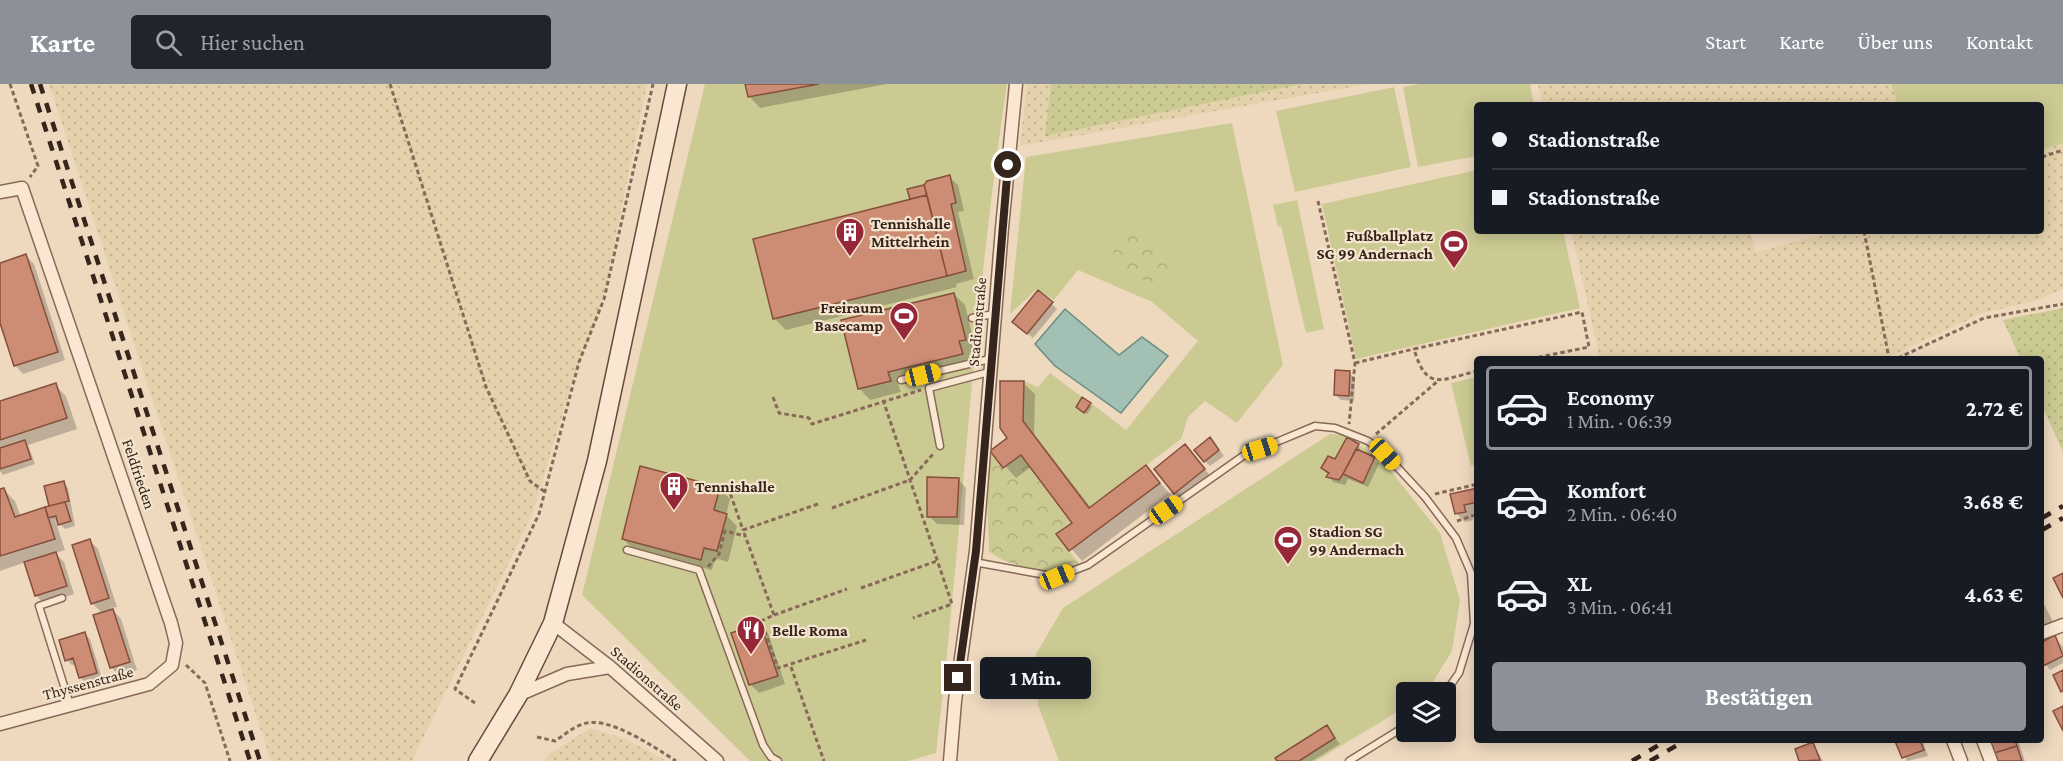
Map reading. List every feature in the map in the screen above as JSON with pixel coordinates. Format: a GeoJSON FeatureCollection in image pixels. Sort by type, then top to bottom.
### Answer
{"type":"FeatureCollection","features":[{"type":"Feature","properties":{"kind":"street"},"geometry":{"type":"LineString","coordinates":[[478,761],[518,695],[553,622],[597,461],[676,84]]}},
{"type":"Feature","properties":{"kind":"street","name":"Stadionstraße"},"geometry":{"type":"LineString","coordinates":[[950,761],[974,562],[990,359],[1016,84]]}},
{"type":"Feature","properties":{"kind":"street","name":"Feldfrieden"},"geometry":{"type":"LineString","coordinates":[[0,192],[22,188],[151,559],[176,643],[174,658]]}},
{"type":"Feature","properties":{"kind":"street","name":"Stadionstraße"},"geometry":{"type":"LineString","coordinates":[[553,622],[717,761]]}},
{"type":"Feature","properties":{"kind":"street"},"geometry":{"type":"LineString","coordinates":[[2044,632],[2063,625]]}},
{"type":"Feature","properties":{"kind":"street","name":"Thyssenstraße"},"geometry":{"type":"LineString","coordinates":[[0,724],[149,684],[172,665],[174,658]]}},
{"type":"Feature","properties":{"kind":"street"},"geometry":{"type":"LineString","coordinates":[[518,695],[567,674],[610,668]]}},
{"type":"Feature","properties":{"kind":"street"},"geometry":{"type":"LineString","coordinates":[[1954,743],[1961,761]]}},
{"type":"Feature","properties":{"kind":"street"},"geometry":{"type":"LineString","coordinates":[[1984,743],[1991,761]]}},
{"type":"Feature","properties":{"kind":"lane"},"geometry":{"type":"LineString","coordinates":[[972,318],[994,314]]}},
{"type":"Feature","properties":{"kind":"lane"},"geometry":{"type":"LineString","coordinates":[[901,380],[990,359]]}},
{"type":"Feature","properties":{"kind":"lane"},"geometry":{"type":"LineString","coordinates":[[940,446],[929,388],[989,372]]}},
{"type":"Feature","properties":{"kind":"lane"},"geometry":{"type":"LineString","coordinates":[[974,562],[1057,577],[1088,565],[1243,456],[1315,426],[1325,425],[1368,441],[1385,454],[1425,496],[1456,538],[1472,573],[1474,593]]}},
{"type":"Feature","properties":{"kind":"lane"},"geometry":{"type":"LineString","coordinates":[[627,550],[699,570],[763,745],[771,757],[778,761]]}},
{"type":"Feature","properties":{"kind":"lane"},"geometry":{"type":"LineString","coordinates":[[62,598],[39,606],[70,706]]}},
{"type":"Feature","properties":{"kind":"lane"},"geometry":{"type":"LineString","coordinates":[[1453,682],[1459,674],[1474,624]]}},
{"type":"Feature","properties":{"kind":"lane"},"geometry":{"type":"LineString","coordinates":[[1349,761],[1396,732]]}},
{"type":"Feature","properties":{"kind":"path"},"geometry":{"type":"LineString","coordinates":[[10,84],[38,166]]}},
{"type":"Feature","properties":{"kind":"path"},"geometry":{"type":"LineString","coordinates":[[390,84],[486,387],[530,481],[545,492]]}},
{"type":"Feature","properties":{"kind":"path"},"geometry":{"type":"LineString","coordinates":[[474,703],[455,689],[524,550],[539,514],[579,362],[604,299],[653,84]]}},
{"type":"Feature","properties":{"kind":"path"},"geometry":{"type":"LineString","coordinates":[[2044,156],[2063,150]]}},
{"type":"Feature","properties":{"kind":"path"},"geometry":{"type":"LineString","coordinates":[[1318,201],[1354,363],[1348,432]]}},
{"type":"Feature","properties":{"kind":"path"},"geometry":{"type":"LineString","coordinates":[[1865,234],[1889,356]]}},
{"type":"Feature","properties":{"kind":"path"},"geometry":{"type":"LineString","coordinates":[[1902,356],[1984,318],[2063,304]]}},
{"type":"Feature","properties":{"kind":"path"},"geometry":{"type":"LineString","coordinates":[[1354,363],[1582,312],[1590,346],[1544,356]]}},
{"type":"Feature","properties":{"kind":"path"},"geometry":{"type":"LineString","coordinates":[[1414,350],[1420,370],[1426,377],[1439,380],[1474,372]]}},
{"type":"Feature","properties":{"kind":"path"},"geometry":{"type":"LineString","coordinates":[[1368,441],[1439,380]]}},
{"type":"Feature","properties":{"kind":"path"},"geometry":{"type":"LineString","coordinates":[[773,397],[779,413],[809,418],[812,424],[882,400],[929,388]]}},
{"type":"Feature","properties":{"kind":"path"},"geometry":{"type":"LineString","coordinates":[[882,400],[952,604],[913,618]]}},
{"type":"Feature","properties":{"kind":"path"},"geometry":{"type":"LineString","coordinates":[[832,508],[910,480],[940,446]]}},
{"type":"Feature","properties":{"kind":"path"},"geometry":{"type":"LineString","coordinates":[[1425,496],[1474,485]]}},
{"type":"Feature","properties":{"kind":"path"},"geometry":{"type":"LineString","coordinates":[[728,487],[774,615]]}},
{"type":"Feature","properties":{"kind":"path"},"geometry":{"type":"LineString","coordinates":[[743,530],[818,504]]}},
{"type":"Feature","properties":{"kind":"path"},"geometry":{"type":"LineString","coordinates":[[1446,525],[1474,515]]}},
{"type":"Feature","properties":{"kind":"path"},"geometry":{"type":"LineString","coordinates":[[701,576],[719,554],[726,531],[745,536]]}},
{"type":"Feature","properties":{"kind":"path"},"geometry":{"type":"LineString","coordinates":[[861,588],[937,561]]}},
{"type":"Feature","properties":{"kind":"path"},"geometry":{"type":"LineString","coordinates":[[847,589],[761,621],[778,669],[866,640]]}},
{"type":"Feature","properties":{"kind":"path"},"geometry":{"type":"LineString","coordinates":[[174,658],[205,683],[230,761]]}},
{"type":"Feature","properties":{"kind":"path"},"geometry":{"type":"LineString","coordinates":[[791,666],[824,761]]}},
{"type":"Feature","properties":{"kind":"path"},"geometry":{"type":"LineString","coordinates":[[537,737],[555,741],[582,724],[600,721],[653,746],[676,761]]}},
{"type":"Feature","properties":{"kind":"shaded area"},"geometry":{"type":"Polygon","coordinates":[[[49,84],[647,84],[601,309],[574,376],[533,513],[412,761],[271,761],[49,84]]]}},
{"type":"Feature","properties":{"kind":"shaded area"},"geometry":{"type":"Polygon","coordinates":[[[1027,84],[1368,84],[1020,146],[1027,84]]]}},
{"type":"Feature","properties":{"kind":"shaded area"},"geometry":{"type":"Polygon","coordinates":[[[1538,84],[1891,84],[1897,102],[1542,102],[1538,84]]]}},
{"type":"Feature","properties":{"kind":"shaded area"},"geometry":{"type":"Polygon","coordinates":[[[2063,143],[2063,289],[2034,301],[1983,313],[1890,356],[1600,356],[1572,234],[1751,234],[1756,252],[1825,234],[2044,234],[2044,149],[2063,143]]]}},
{"type":"Feature","properties":{"kind":"shaded area"},"geometry":{"type":"Polygon","coordinates":[[[1065,309],[1119,355],[1142,337],[1168,356],[1121,413],[1055,366],[1035,344],[1065,309]]]}},
{"type":"Feature","properties":{"kind":"shaded area"},"geometry":{"type":"Polygon","coordinates":[[[591,728],[623,738],[667,761],[544,761],[549,754],[591,728]]]}},
{"type":"Feature","properties":{"kind":"green space"},"geometry":{"type":"Polygon","coordinates":[[[705,84],[1007,84],[985,250],[936,753],[908,761],[750,761],[582,595],[705,84]]]}},
{"type":"Feature","properties":{"kind":"green space"},"geometry":{"type":"Polygon","coordinates":[[[1051,84],[1302,84],[1045,136],[1051,84]]]}},
{"type":"Feature","properties":{"kind":"green space"},"geometry":{"type":"Polygon","coordinates":[[[1420,84],[1530,84],[1533,102],[1474,102],[1474,157],[1418,167],[1403,87],[1420,84]]]}},
{"type":"Feature","properties":{"kind":"green space"},"geometry":{"type":"Polygon","coordinates":[[[1891,84],[2063,84],[2063,143],[2044,149],[2044,102],[1897,102],[1891,84]]]}},
{"type":"Feature","properties":{"kind":"green space"},"geometry":{"type":"Polygon","coordinates":[[[1394,87],[1411,167],[1295,192],[1276,111],[1394,87]]]}},
{"type":"Feature","properties":{"kind":"green space"},"geometry":{"type":"Polygon","coordinates":[[[1232,123],[1283,365],[1237,423],[1205,401],[1188,417],[1181,439],[1089,508],[1023,421],[1024,381],[1038,387],[1050,373],[1082,397],[1076,407],[1084,413],[1091,403],[1126,430],[1198,341],[1152,302],[1078,270],[1054,300],[1037,289],[1010,314],[1026,157],[1232,123]]]}},
{"type":"Feature","properties":{"kind":"green space","name":"Fußballplatz SG 99 Andernach"},"geometry":{"type":"Polygon","coordinates":[[[1474,171],[1474,234],[1564,234],[1580,308],[1356,359],[1322,204],[1474,171]]]}},
{"type":"Feature","properties":{"kind":"green space"},"geometry":{"type":"Polygon","coordinates":[[[1297,200],[1324,329],[1306,333],[1281,226],[1278,227],[1273,205],[1297,200]]]}},
{"type":"Feature","properties":{"kind":"green space"},"geometry":{"type":"Polygon","coordinates":[[[1130,236],[1144,237],[1154,241],[1170,258],[1166,273],[1155,285],[1112,269],[1114,246],[1130,236]]]}},
{"type":"Feature","properties":{"kind":"green space"},"geometry":{"type":"Polygon","coordinates":[[[2063,308],[2063,452],[2044,409],[2044,356],[2019,356],[2003,320],[2063,308]]]}},
{"type":"Feature","properties":{"kind":"green space"},"geometry":{"type":"Polygon","coordinates":[[[1474,378],[1474,465],[1471,466],[1451,383],[1474,378]]]}},
{"type":"Feature","properties":{"kind":"green space","name":"Stadion SG 99 Andernach"},"geometry":{"type":"Polygon","coordinates":[[[1330,434],[1344,435],[1383,461],[1440,533],[1460,600],[1452,651],[1433,682],[1396,682],[1396,713],[1316,761],[1059,761],[1038,705],[1036,654],[1063,608],[1330,434]]]}},
{"type":"Feature","properties":{"kind":"green space"},"geometry":{"type":"Polygon","coordinates":[[[990,451],[1003,468],[1021,455],[1072,523],[1057,534],[1080,565],[1057,571],[1041,570],[1011,563],[989,551],[987,496],[990,451]]]}},
{"type":"Feature","properties":{"kind":"building"},"geometry":{"type":"Polygon","coordinates":[[[745,84],[819,84],[748,97],[745,84]]]}},
{"type":"Feature","properties":{"kind":"building"},"geometry":{"type":"Polygon","coordinates":[[[950,175],[956,203],[951,204],[966,271],[947,276],[924,185],[927,181],[950,175]]]}},
{"type":"Feature","properties":{"kind":"building"},"geometry":{"type":"Polygon","coordinates":[[[924,185],[927,195],[910,199],[907,189],[924,185]]]}},
{"type":"Feature","properties":{"kind":"building","name":"Tennishalle Mittelrhein"},"geometry":{"type":"Polygon","coordinates":[[[927,195],[947,276],[773,319],[753,239],[927,195]]]}},
{"type":"Feature","properties":{"kind":"building"},"geometry":{"type":"Polygon","coordinates":[[[26,254],[58,352],[14,366],[0,323],[0,263],[26,254]]]}},
{"type":"Feature","properties":{"kind":"building"},"geometry":{"type":"Polygon","coordinates":[[[1038,290],[1053,302],[1027,334],[1012,322],[1038,290]]]}},
{"type":"Feature","properties":{"kind":"building","name":"Freiraum Basecamp"},"geometry":{"type":"Polygon","coordinates":[[[954,293],[966,340],[959,341],[963,354],[888,372],[891,381],[858,389],[841,320],[954,293]]]}},
{"type":"Feature","properties":{"kind":"building"},"geometry":{"type":"Polygon","coordinates":[[[1335,370],[1350,371],[1349,396],[1334,395],[1335,370]]]}},
{"type":"Feature","properties":{"kind":"building"},"geometry":{"type":"Polygon","coordinates":[[[1000,381],[1024,381],[1023,421],[1089,508],[1146,465],[1160,483],[1069,551],[1056,534],[1072,523],[1021,455],[1003,468],[990,451],[1007,438],[1000,428],[1000,381]]]}},
{"type":"Feature","properties":{"kind":"building"},"geometry":{"type":"Polygon","coordinates":[[[56,383],[67,418],[0,440],[0,401],[56,383]]]}},
{"type":"Feature","properties":{"kind":"building"},"geometry":{"type":"Polygon","coordinates":[[[1082,397],[1091,403],[1084,413],[1076,407],[1082,397]]]}},
{"type":"Feature","properties":{"kind":"building"},"geometry":{"type":"Polygon","coordinates":[[[1210,437],[1219,450],[1204,462],[1194,450],[1210,437]]]}},
{"type":"Feature","properties":{"kind":"building"},"geometry":{"type":"Polygon","coordinates":[[[1347,437],[1359,444],[1339,480],[1326,477],[1329,473],[1321,468],[1328,456],[1335,459],[1347,437]]]}},
{"type":"Feature","properties":{"kind":"building"},"geometry":{"type":"Polygon","coordinates":[[[25,440],[31,459],[0,469],[0,448],[25,440]]]}},
{"type":"Feature","properties":{"kind":"building"},"geometry":{"type":"Polygon","coordinates":[[[1185,444],[1205,469],[1174,494],[1154,469],[1185,444]]]}},
{"type":"Feature","properties":{"kind":"building"},"geometry":{"type":"Polygon","coordinates":[[[1356,449],[1375,457],[1363,483],[1343,474],[1356,449]]]}},
{"type":"Feature","properties":{"kind":"building","name":"Tennishalle"},"geometry":{"type":"Polygon","coordinates":[[[640,466],[720,487],[714,510],[727,514],[717,551],[704,548],[701,560],[622,539],[640,466]]]}},
{"type":"Feature","properties":{"kind":"building"},"geometry":{"type":"Polygon","coordinates":[[[927,477],[959,478],[957,517],[927,517],[927,477]]]}},
{"type":"Feature","properties":{"kind":"building"},"geometry":{"type":"Polygon","coordinates":[[[64,481],[69,501],[49,506],[44,486],[64,481]]]}},
{"type":"Feature","properties":{"kind":"building"},"geometry":{"type":"Polygon","coordinates":[[[4,488],[15,517],[45,507],[55,539],[0,556],[0,489],[4,488]]]}},
{"type":"Feature","properties":{"kind":"building"},"geometry":{"type":"Polygon","coordinates":[[[1474,489],[1474,503],[1464,505],[1466,512],[1455,514],[1450,494],[1474,489]]]}},
{"type":"Feature","properties":{"kind":"building"},"geometry":{"type":"Polygon","coordinates":[[[65,502],[71,521],[58,525],[56,516],[48,518],[45,507],[65,502]]]}},
{"type":"Feature","properties":{"kind":"building"},"geometry":{"type":"Polygon","coordinates":[[[90,539],[109,598],[91,604],[72,545],[90,539]]]}},
{"type":"Feature","properties":{"kind":"building"},"geometry":{"type":"Polygon","coordinates":[[[56,552],[67,586],[35,596],[24,562],[56,552]]]}},
{"type":"Feature","properties":{"kind":"building"},"geometry":{"type":"Polygon","coordinates":[[[2063,573],[2063,598],[2053,578],[2063,573]]]}},
{"type":"Feature","properties":{"kind":"building"},"geometry":{"type":"Polygon","coordinates":[[[113,609],[130,662],[110,668],[93,615],[113,609]]]}},
{"type":"Feature","properties":{"kind":"building"},"geometry":{"type":"Polygon","coordinates":[[[760,623],[778,676],[749,685],[731,633],[760,623]]]}},
{"type":"Feature","properties":{"kind":"building"},"geometry":{"type":"Polygon","coordinates":[[[85,632],[97,673],[79,678],[73,658],[65,661],[59,640],[85,632]]]}},
{"type":"Feature","properties":{"kind":"building"},"geometry":{"type":"Polygon","coordinates":[[[2055,635],[2063,656],[2044,666],[2044,641],[2055,635]]]}},
{"type":"Feature","properties":{"kind":"building"},"geometry":{"type":"Polygon","coordinates":[[[2063,670],[2063,691],[2061,692],[2053,675],[2063,670]]]}},
{"type":"Feature","properties":{"kind":"building"},"geometry":{"type":"Polygon","coordinates":[[[2063,706],[2063,731],[2053,711],[2063,706]]]}},
{"type":"Feature","properties":{"kind":"building"},"geometry":{"type":"Polygon","coordinates":[[[1327,725],[1335,738],[1299,761],[1277,761],[1275,758],[1327,725]]]}},
{"type":"Feature","properties":{"kind":"building"},"geometry":{"type":"Polygon","coordinates":[[[1813,743],[1820,760],[1799,761],[1795,749],[1813,743]]]}},
{"type":"Feature","properties":{"kind":"building"},"geometry":{"type":"Polygon","coordinates":[[[1896,743],[1921,743],[1924,750],[1902,758],[1896,743]]]}},
{"type":"Feature","properties":{"kind":"building"},"geometry":{"type":"Polygon","coordinates":[[[1990,743],[2016,743],[2017,746],[1994,753],[1990,743]]]}},
{"type":"Feature","properties":{"kind":"building"},"geometry":{"type":"Polygon","coordinates":[[[2017,746],[2022,761],[1996,761],[1994,753],[2017,746]]]}},
{"type":"Feature","properties":{"kind":"railway"},"geometry":{"type":"LineString","coordinates":[[31,84],[250,761]]}},
{"type":"Feature","properties":{"kind":"railway"},"geometry":{"type":"LineString","coordinates":[[40,84],[260,761]]}},
{"type":"Feature","properties":{"kind":"railway"},"geometry":{"type":"LineString","coordinates":[[2044,517],[2063,506]]}},
{"type":"Feature","properties":{"kind":"railway"},"geometry":{"type":"LineString","coordinates":[[2044,529],[2063,518]]}},
{"type":"Feature","properties":{"kind":"railway"},"geometry":{"type":"LineString","coordinates":[[1632,761],[1662,743]]}},
{"type":"Feature","properties":{"kind":"railway"},"geometry":{"type":"LineString","coordinates":[[1650,761],[1681,743]]}},
{"type":"Feature","properties":{"kind":"place","name":"Tennishalle Mittelrhein"},"geometry":{"type":"Point","coordinates":[850,258]}},
{"type":"Feature","properties":{"kind":"place","name":"Fußballplatz SG 99 Andernach"},"geometry":{"type":"Point","coordinates":[1454,270]}},
{"type":"Feature","properties":{"kind":"place","name":"Freiraum Basecamp"},"geometry":{"type":"Point","coordinates":[904,342]}},
{"type":"Feature","properties":{"kind":"place","name":"Tennishalle"},"geometry":{"type":"Point","coordinates":[674,512]}},
{"type":"Feature","properties":{"kind":"place","name":"Stadion SG 99 Andernach"},"geometry":{"type":"Point","coordinates":[1288,566]}},
{"type":"Feature","properties":{"kind":"place","name":"Belle Roma"},"geometry":{"type":"Point","coordinates":[751,656]}},
{"type":"Feature","properties":{"kind":"route"},"geometry":{"type":"LineString","coordinates":[[958,678],[976,551],[1008,165]]}}]}
